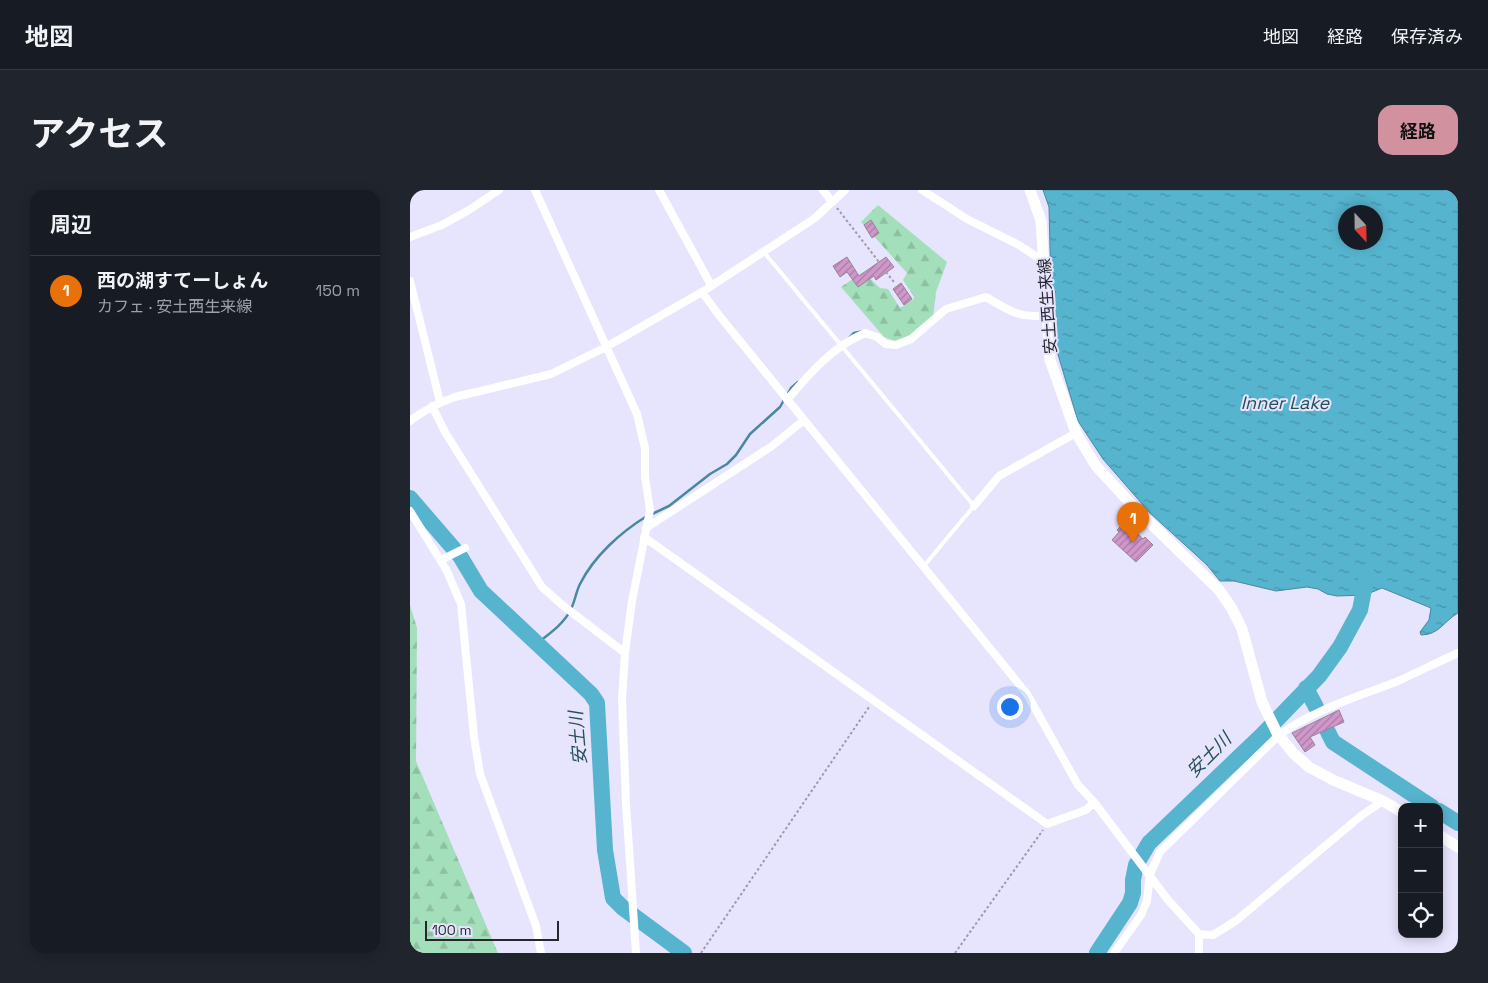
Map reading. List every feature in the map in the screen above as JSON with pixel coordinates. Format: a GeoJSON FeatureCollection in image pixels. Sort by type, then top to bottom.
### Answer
{"type":"FeatureCollection","features":[{"type":"Feature","properties":{"kind":"main road","name":"安土西生来線"},"geometry":{"type":"LineString","coordinates":[[1030,190],[1041,221],[1050,360],[1076,433],[1096,466],[1134,507],[1219,590],[1232,607],[1242,629],[1267,714],[1278,734],[1294,754],[1308,767],[1398,810]]}},
{"type":"Feature","properties":{"kind":"main road"},"geometry":{"type":"LineString","coordinates":[[1443,837],[1458,846]]}},
{"type":"Feature","properties":{"kind":"street"},"geometry":{"type":"LineString","coordinates":[[410,237],[442,225],[499,190]]}},
{"type":"Feature","properties":{"kind":"street"},"geometry":{"type":"LineString","coordinates":[[535,190],[637,414],[645,448],[645,477],[650,510],[625,653],[622,700],[626,803],[636,953]]}},
{"type":"Feature","properties":{"kind":"street"},"geometry":{"type":"LineString","coordinates":[[660,190],[711,285]]}},
{"type":"Feature","properties":{"kind":"street"},"geometry":{"type":"LineString","coordinates":[[823,190],[832,202]]}},
{"type":"Feature","properties":{"kind":"street"},"geometry":{"type":"LineString","coordinates":[[410,421],[440,402],[551,374],[606,347],[702,292],[815,218],[845,190]]}},
{"type":"Feature","properties":{"kind":"street"},"geometry":{"type":"LineString","coordinates":[[922,190],[967,219],[1019,245],[1043,261]]}},
{"type":"Feature","properties":{"kind":"street"},"geometry":{"type":"LineString","coordinates":[[410,281],[440,402]]}},
{"type":"Feature","properties":{"kind":"street"},"geometry":{"type":"LineString","coordinates":[[702,292],[787,400],[1027,694],[1078,785],[1094,802],[1168,900],[1199,934],[1199,953]]}},
{"type":"Feature","properties":{"kind":"street"},"geometry":{"type":"LineString","coordinates":[[787,400],[828,355],[852,338],[864,333],[877,337],[886,344],[896,345],[911,339],[946,309],[986,297],[1015,314],[1032,317],[1046,315]]}},
{"type":"Feature","properties":{"kind":"street"},"geometry":{"type":"LineString","coordinates":[[432,406],[445,432],[542,587],[577,617],[625,653]]}},
{"type":"Feature","properties":{"kind":"street"},"geometry":{"type":"LineString","coordinates":[[647,525],[772,446],[804,420]]}},
{"type":"Feature","properties":{"kind":"street"},"geometry":{"type":"LineString","coordinates":[[974,506],[999,476],[1076,433]]}},
{"type":"Feature","properties":{"kind":"street"},"geometry":{"type":"LineString","coordinates":[[410,510],[441,560],[461,604],[474,737],[480,774],[536,926],[541,953]]}},
{"type":"Feature","properties":{"kind":"street"},"geometry":{"type":"LineString","coordinates":[[644,537],[1047,824],[1086,810],[1094,802]]}},
{"type":"Feature","properties":{"kind":"street"},"geometry":{"type":"LineString","coordinates":[[441,560],[465,548]]}},
{"type":"Feature","properties":{"kind":"street"},"geometry":{"type":"LineString","coordinates":[[1114,953],[1141,916],[1147,901],[1150,874],[1160,852],[1278,734],[1297,722],[1351,698],[1400,680],[1458,653]]}},
{"type":"Feature","properties":{"kind":"street"},"geometry":{"type":"LineString","coordinates":[[1199,934],[1212,935],[1237,920],[1362,815],[1383,801]]}},
{"type":"Feature","properties":{"kind":"lane"},"geometry":{"type":"LineString","coordinates":[[763,251],[974,506],[923,566]]}},
{"type":"Feature","properties":{"kind":"path"},"geometry":{"type":"LineString","coordinates":[[832,202],[879,262]]}},
{"type":"Feature","properties":{"kind":"path"},"geometry":{"type":"LineString","coordinates":[[886,272],[894,282]]}},
{"type":"Feature","properties":{"kind":"path"},"geometry":{"type":"LineString","coordinates":[[701,953],[873,701]]}},
{"type":"Feature","properties":{"kind":"path"},"geometry":{"type":"LineString","coordinates":[[955,953],[1047,824]]}},
{"type":"Feature","properties":{"kind":"green space"},"geometry":{"type":"Polygon","coordinates":[[[878,205],[947,262],[936,292],[933,318],[911,337],[897,342],[884,337],[841,287],[863,272],[880,288],[888,289],[900,308],[915,298],[903,280],[907,273],[861,222],[878,205]]]}},
{"type":"Feature","properties":{"kind":"green space"},"geometry":{"type":"Polygon","coordinates":[[[410,605],[417,628],[416,761],[498,953],[410,953],[410,605]]]}},
{"type":"Feature","properties":{"kind":"water","name":"Inner Lake"},"geometry":{"type":"Polygon","coordinates":[[[1043,190],[1458,190],[1458,613],[1432,633],[1421,635],[1420,632],[1429,620],[1431,608],[1382,588],[1365,595],[1337,596],[1307,587],[1276,591],[1234,581],[1220,581],[1207,565],[1150,513],[1103,459],[1078,421],[1056,348],[1051,289],[1049,207],[1043,190]]]}},
{"type":"Feature","properties":{"kind":"building"},"geometry":{"type":"Polygon","coordinates":[[[871,220],[879,233],[872,238],[864,225],[871,220]]]}},
{"type":"Feature","properties":{"kind":"building"},"geometry":{"type":"Polygon","coordinates":[[[847,257],[859,276],[886,257],[894,267],[876,280],[874,276],[858,287],[847,272],[840,277],[833,266],[847,257]]]}},
{"type":"Feature","properties":{"kind":"building"},"geometry":{"type":"Polygon","coordinates":[[[901,283],[912,299],[904,305],[893,289],[901,283]]]}},
{"type":"Feature","properties":{"kind":"building"},"geometry":{"type":"Polygon","coordinates":[[[1125,522],[1143,539],[1145,537],[1153,545],[1136,562],[1112,540],[1119,532],[1117,530],[1125,522]]]}},
{"type":"Feature","properties":{"kind":"building"},"geometry":{"type":"Polygon","coordinates":[[[1339,710],[1344,722],[1310,737],[1315,745],[1305,752],[1292,733],[1339,710]]]}},
{"type":"Feature","properties":{"kind":"waterway"},"geometry":{"type":"LineString","coordinates":[[849,338],[854,333],[864,331]]}},
{"type":"Feature","properties":{"kind":"waterway"},"geometry":{"type":"LineString","coordinates":[[787,395],[798,382]]}},
{"type":"Feature","properties":{"kind":"waterway"},"geometry":{"type":"LineString","coordinates":[[652,514],[669,506],[710,474],[727,464],[736,455],[750,434],[780,407],[784,400]]}},
{"type":"Feature","properties":{"kind":"waterway","name":"安土川"},"geometry":{"type":"LineString","coordinates":[[410,498],[460,556],[481,591],[591,694],[597,703],[605,850],[613,898],[623,908],[684,953]]}},
{"type":"Feature","properties":{"kind":"waterway"},"geometry":{"type":"LineString","coordinates":[[536,644],[556,628],[568,614],[580,584],[600,554],[618,537],[647,516]]}},
{"type":"Feature","properties":{"kind":"waterway","name":"安土川"},"geometry":{"type":"LineString","coordinates":[[1097,953],[1130,903],[1136,865],[1149,843],[1263,734],[1319,676],[1340,647],[1360,610],[1367,574]]}},
{"type":"Feature","properties":{"kind":"waterway"},"geometry":{"type":"LineString","coordinates":[[1306,688],[1316,707]]}},
{"type":"Feature","properties":{"kind":"waterway"},"geometry":{"type":"LineString","coordinates":[[1328,732],[1333,742],[1426,803]]}},
{"type":"Feature","properties":{"kind":"waterway"},"geometry":{"type":"LineString","coordinates":[[1443,814],[1458,823]]}},
{"type":"Feature","properties":{"kind":"place","name":"西の湖すてーしょん"},"geometry":{"type":"Point","coordinates":[1133,543]}}]}
